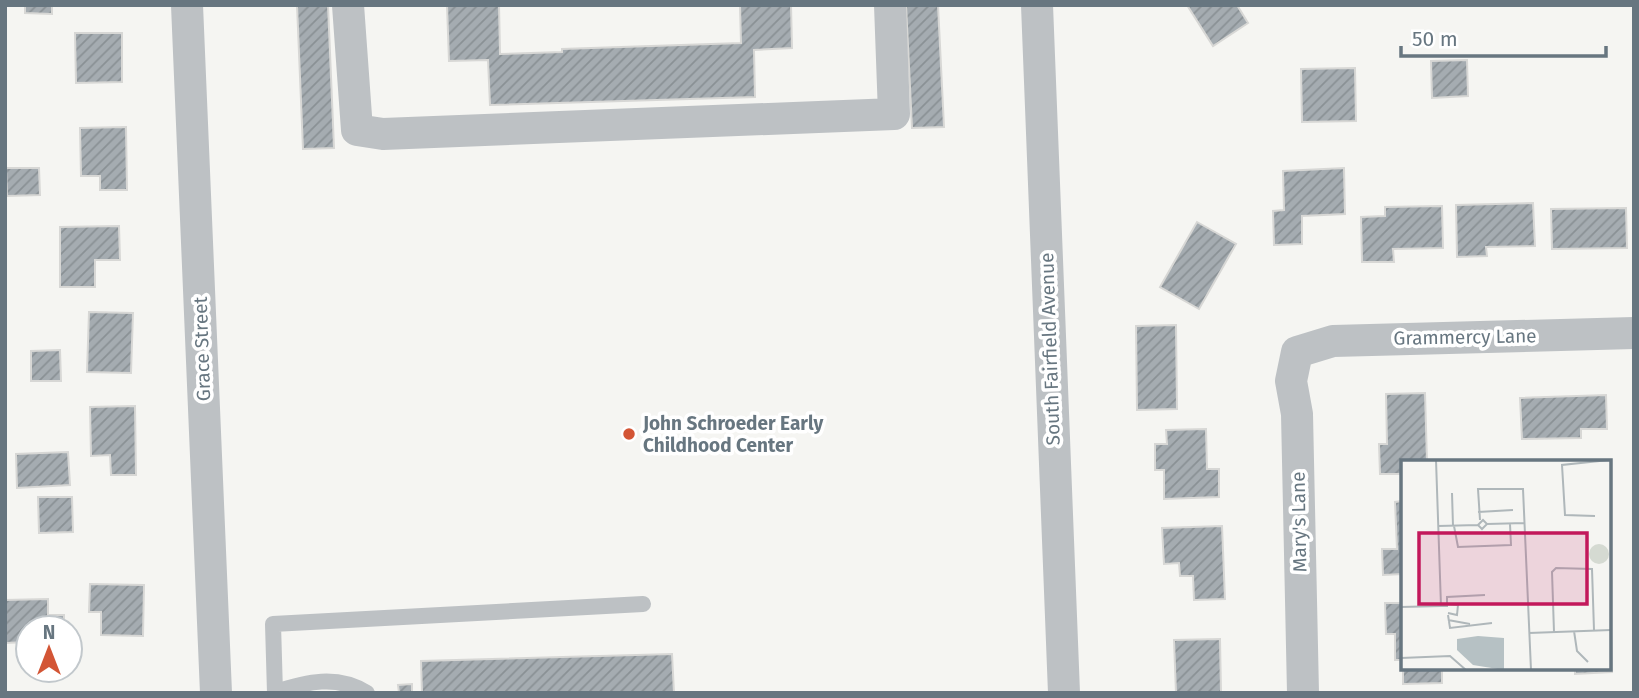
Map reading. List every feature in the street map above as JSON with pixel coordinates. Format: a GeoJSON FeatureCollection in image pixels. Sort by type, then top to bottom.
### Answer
{"type":"FeatureCollection","features":[{"type":"Feature","properties":{"kind":"street","name":"Grace Street"},"geometry":{"type":"LineString","coordinates":[[187,5],[216,693]]}},
{"type":"Feature","properties":{"kind":"street"},"geometry":{"type":"LineString","coordinates":[[348,5],[357,130],[383,134],[894,114],[890,5]]}},
{"type":"Feature","properties":{"kind":"street","name":"South Fairfield Avenue"},"geometry":{"type":"LineString","coordinates":[[1037,5],[1064,693]]}},
{"type":"Feature","properties":{"kind":"street","name":"Grammercy Lane"},"geometry":{"type":"LineString","coordinates":[[1297,352],[1333,341],[1634,333]]}},
{"type":"Feature","properties":{"kind":"street","name":"Mary's Lane"},"geometry":{"type":"LineString","coordinates":[[1297,352],[1290,381],[1297,414],[1303,693]]}},
{"type":"Feature","properties":{"kind":"lane"},"geometry":{"type":"LineString","coordinates":[[367,693],[358,687],[328,680],[300,684],[275,692],[273,624],[643,604]]}},
{"type":"Feature","properties":{"kind":"building"},"geometry":{"type":"Polygon","coordinates":[[[25,5],[52,5],[52,14],[25,13],[25,5]]]}},
{"type":"Feature","properties":{"kind":"building"},"geometry":{"type":"Polygon","coordinates":[[[297,5],[328,5],[334,148],[303,149],[297,5]]]}},
{"type":"Feature","properties":{"kind":"building"},"geometry":{"type":"Polygon","coordinates":[[[447,5],[499,5],[500,54],[562,52],[562,49],[741,43],[740,5],[791,5],[792,48],[754,50],[755,97],[490,105],[488,60],[449,61],[447,5]]]}},
{"type":"Feature","properties":{"kind":"building"},"geometry":{"type":"Polygon","coordinates":[[[906,5],[938,5],[944,127],[912,128],[906,5]]]}},
{"type":"Feature","properties":{"kind":"building"},"geometry":{"type":"Polygon","coordinates":[[[1187,5],[1237,5],[1248,23],[1213,46],[1187,5]]]}},
{"type":"Feature","properties":{"kind":"building"},"geometry":{"type":"Polygon","coordinates":[[[75,33],[122,33],[122,82],[76,83],[75,33]]]}},
{"type":"Feature","properties":{"kind":"building"},"geometry":{"type":"Polygon","coordinates":[[[1467,60],[1468,96],[1432,98],[1431,61],[1467,60]]]}},
{"type":"Feature","properties":{"kind":"building"},"geometry":{"type":"Polygon","coordinates":[[[1355,68],[1356,121],[1302,122],[1301,69],[1355,68]]]}},
{"type":"Feature","properties":{"kind":"building"},"geometry":{"type":"Polygon","coordinates":[[[126,127],[127,190],[100,190],[100,176],[81,176],[80,128],[126,127]]]}},
{"type":"Feature","properties":{"kind":"building"},"geometry":{"type":"Polygon","coordinates":[[[6,168],[39,168],[40,195],[7,196],[6,168]]]}},
{"type":"Feature","properties":{"kind":"building"},"geometry":{"type":"Polygon","coordinates":[[[1344,168],[1345,214],[1302,216],[1302,244],[1274,245],[1273,211],[1284,210],[1283,171],[1344,168]]]}},
{"type":"Feature","properties":{"kind":"building"},"geometry":{"type":"Polygon","coordinates":[[[1533,203],[1535,246],[1486,247],[1487,256],[1457,257],[1456,205],[1533,203]]]}},
{"type":"Feature","properties":{"kind":"building"},"geometry":{"type":"Polygon","coordinates":[[[1442,206],[1443,248],[1393,249],[1394,262],[1362,262],[1361,217],[1385,216],[1385,207],[1442,206]]]}},
{"type":"Feature","properties":{"kind":"building"},"geometry":{"type":"Polygon","coordinates":[[[1626,208],[1627,248],[1552,249],[1551,209],[1626,208]]]}},
{"type":"Feature","properties":{"kind":"building"},"geometry":{"type":"Polygon","coordinates":[[[1197,222],[1236,244],[1199,309],[1160,287],[1197,222]]]}},
{"type":"Feature","properties":{"kind":"building"},"geometry":{"type":"Polygon","coordinates":[[[119,226],[120,260],[95,260],[95,287],[60,287],[60,227],[119,226]]]}},
{"type":"Feature","properties":{"kind":"building"},"geometry":{"type":"Polygon","coordinates":[[[89,312],[133,313],[131,373],[87,372],[89,312]]]}},
{"type":"Feature","properties":{"kind":"building"},"geometry":{"type":"Polygon","coordinates":[[[1176,325],[1177,409],[1137,410],[1136,326],[1176,325]]]}},
{"type":"Feature","properties":{"kind":"building"},"geometry":{"type":"Polygon","coordinates":[[[60,350],[61,381],[31,381],[31,351],[60,350]]]}},
{"type":"Feature","properties":{"kind":"building"},"geometry":{"type":"Polygon","coordinates":[[[1425,393],[1427,460],[1401,460],[1401,474],[1380,474],[1379,444],[1387,444],[1386,394],[1425,393]]]}},
{"type":"Feature","properties":{"kind":"building"},"geometry":{"type":"Polygon","coordinates":[[[1606,395],[1607,429],[1581,429],[1581,438],[1522,439],[1520,398],[1606,395]]]}},
{"type":"Feature","properties":{"kind":"building"},"geometry":{"type":"Polygon","coordinates":[[[135,406],[136,475],[111,475],[110,455],[91,456],[90,407],[135,406]]]}},
{"type":"Feature","properties":{"kind":"building"},"geometry":{"type":"Polygon","coordinates":[[[1206,429],[1207,469],[1219,469],[1219,497],[1164,499],[1164,470],[1155,470],[1155,444],[1167,444],[1166,430],[1206,429]]]}},
{"type":"Feature","properties":{"kind":"building"},"geometry":{"type":"Polygon","coordinates":[[[68,452],[70,485],[17,488],[16,454],[68,452]]]}},
{"type":"Feature","properties":{"kind":"building"},"geometry":{"type":"Polygon","coordinates":[[[38,497],[72,497],[73,532],[39,533],[38,497]]]}},
{"type":"Feature","properties":{"kind":"building"},"geometry":{"type":"Polygon","coordinates":[[[1401,501],[1401,574],[1383,575],[1382,549],[1397,549],[1395,502],[1401,501]]]}},
{"type":"Feature","properties":{"kind":"building"},"geometry":{"type":"Polygon","coordinates":[[[1222,526],[1225,599],[1194,600],[1193,576],[1180,576],[1179,563],[1164,564],[1162,528],[1222,526]]]}},
{"type":"Feature","properties":{"kind":"building"},"geometry":{"type":"Polygon","coordinates":[[[90,584],[144,585],[143,636],[101,635],[101,612],[89,612],[90,584]]]}},
{"type":"Feature","properties":{"kind":"building"},"geometry":{"type":"Polygon","coordinates":[[[48,599],[48,614],[14,614],[14,643],[5,643],[5,600],[48,599]]]}},
{"type":"Feature","properties":{"kind":"building"},"geometry":{"type":"Polygon","coordinates":[[[1385,603],[1401,603],[1401,660],[1395,660],[1395,634],[1386,634],[1385,603]]]}},
{"type":"Feature","properties":{"kind":"building"},"geometry":{"type":"Polygon","coordinates":[[[1611,634],[1612,672],[1575,674],[1575,670],[1611,670],[1611,634]]]}},
{"type":"Feature","properties":{"kind":"building"},"geometry":{"type":"Polygon","coordinates":[[[1220,639],[1221,693],[1176,693],[1174,640],[1220,639]]]}},
{"type":"Feature","properties":{"kind":"building"},"geometry":{"type":"Polygon","coordinates":[[[672,654],[674,693],[422,693],[421,661],[672,654]]]}},
{"type":"Feature","properties":{"kind":"building"},"geometry":{"type":"Polygon","coordinates":[[[1403,670],[1442,670],[1442,683],[1403,684],[1403,670]]]}},
{"type":"Feature","properties":{"kind":"building"},"geometry":{"type":"Polygon","coordinates":[[[412,684],[412,693],[399,693],[398,685],[412,684]]]}},
{"type":"Feature","properties":{"kind":"place","name":"John Schroeder Early Childhood Center"},"geometry":{"type":"Point","coordinates":[629,434]}}]}
